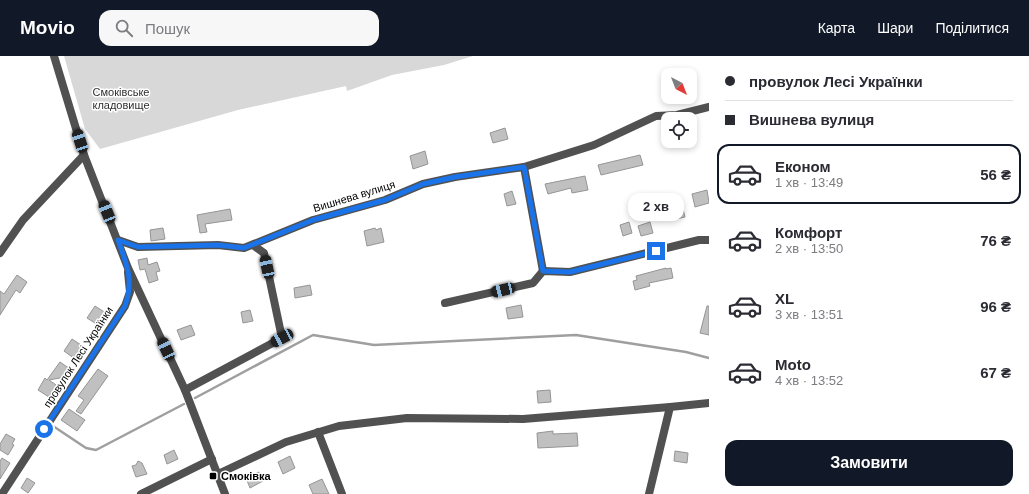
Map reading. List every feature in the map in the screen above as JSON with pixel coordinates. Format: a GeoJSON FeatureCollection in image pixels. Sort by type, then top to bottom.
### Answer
{"type":"FeatureCollection","features":[{"type":"Feature","properties":{"kind":"street"},"geometry":{"type":"LineString","coordinates":[[54,56],[84,156],[128,268],[185,390],[225,494]]}},
{"type":"Feature","properties":{"kind":"street","name":"Вишнева вулиця"},"geometry":{"type":"LineString","coordinates":[[118,240],[138,247],[218,245],[244,248],[313,220],[385,200],[423,184],[455,177],[524,167],[594,145],[656,116],[677,115],[709,107]]}},
{"type":"Feature","properties":{"kind":"street"},"geometry":{"type":"LineString","coordinates":[[0,253],[23,220],[84,156]]}},
{"type":"Feature","properties":{"kind":"street"},"geometry":{"type":"LineString","coordinates":[[524,167],[543,271]]}},
{"type":"Feature","properties":{"kind":"street"},"geometry":{"type":"LineString","coordinates":[[543,271],[570,272],[699,240],[709,240]]}},
{"type":"Feature","properties":{"kind":"street"},"geometry":{"type":"LineString","coordinates":[[185,390],[282,338],[264,253],[253,245]]}},
{"type":"Feature","properties":{"kind":"street","name":"провулок Лесі Українки"},"geometry":{"type":"LineString","coordinates":[[2,494],[125,306],[130,292],[128,268]]}},
{"type":"Feature","properties":{"kind":"street"},"geometry":{"type":"LineString","coordinates":[[445,303],[533,283],[543,271]]}},
{"type":"Feature","properties":{"kind":"street"},"geometry":{"type":"LineString","coordinates":[[218,474],[286,442],[339,426],[407,418],[523,419],[709,403]]}},
{"type":"Feature","properties":{"kind":"street"},"geometry":{"type":"LineString","coordinates":[[649,494],[670,407]]}},
{"type":"Feature","properties":{"kind":"street"},"geometry":{"type":"LineString","coordinates":[[318,432],[342,494]]}},
{"type":"Feature","properties":{"kind":"street"},"geometry":{"type":"LineString","coordinates":[[141,494],[212,459]]}},
{"type":"Feature","properties":{"kind":"green space","name":"Смоківське кладовище"},"geometry":{"type":"Polygon","coordinates":[[[64,56],[473,56],[444,65],[392,75],[347,91],[346,86],[238,110],[100,149],[85,129],[64,56]]]}},
{"type":"Feature","properties":{"kind":"building"},"geometry":{"type":"Polygon","coordinates":[[[505,128],[508,139],[493,143],[490,133],[505,128]]]}},
{"type":"Feature","properties":{"kind":"building"},"geometry":{"type":"Polygon","coordinates":[[[425,151],[428,164],[413,169],[410,156],[425,151]]]}},
{"type":"Feature","properties":{"kind":"building"},"geometry":{"type":"Polygon","coordinates":[[[640,155],[643,165],[601,175],[598,165],[640,155]]]}},
{"type":"Feature","properties":{"kind":"building"},"geometry":{"type":"Polygon","coordinates":[[[585,176],[588,190],[572,193],[571,188],[548,194],[545,184],[585,176]]]}},
{"type":"Feature","properties":{"kind":"building"},"geometry":{"type":"Polygon","coordinates":[[[707,190],[709,203],[695,207],[692,194],[707,190]]]}},
{"type":"Feature","properties":{"kind":"building"},"geometry":{"type":"Polygon","coordinates":[[[512,191],[516,204],[507,206],[504,194],[512,191]]]}},
{"type":"Feature","properties":{"kind":"building"},"geometry":{"type":"Polygon","coordinates":[[[682,205],[685,217],[672,220],[671,218],[668,219],[666,209],[682,205]]]}},
{"type":"Feature","properties":{"kind":"building"},"geometry":{"type":"Polygon","coordinates":[[[230,209],[232,220],[205,224],[207,232],[200,233],[197,215],[230,209]]]}},
{"type":"Feature","properties":{"kind":"building"},"geometry":{"type":"Polygon","coordinates":[[[629,222],[632,233],[623,236],[620,225],[629,222]]]}},
{"type":"Feature","properties":{"kind":"building"},"geometry":{"type":"Polygon","coordinates":[[[650,222],[653,233],[641,236],[638,226],[650,222]]]}},
{"type":"Feature","properties":{"kind":"building"},"geometry":{"type":"Polygon","coordinates":[[[163,228],[165,239],[151,241],[150,230],[163,228]]]}},
{"type":"Feature","properties":{"kind":"building"},"geometry":{"type":"Polygon","coordinates":[[[375,228],[376,230],[381,228],[384,242],[367,246],[364,231],[375,228]]]}},
{"type":"Feature","properties":{"kind":"building"},"geometry":{"type":"Polygon","coordinates":[[[147,258],[148,265],[157,262],[160,271],[156,272],[158,280],[149,283],[145,269],[140,270],[138,260],[147,258]]]}},
{"type":"Feature","properties":{"kind":"building"},"geometry":{"type":"Polygon","coordinates":[[[671,268],[673,278],[649,283],[650,286],[635,290],[633,281],[637,280],[636,276],[671,268]]]}},
{"type":"Feature","properties":{"kind":"building"},"geometry":{"type":"Polygon","coordinates":[[[17,275],[27,282],[20,293],[16,290],[0,315],[0,291],[4,294],[17,275]]]}},
{"type":"Feature","properties":{"kind":"building"},"geometry":{"type":"Polygon","coordinates":[[[310,285],[312,295],[295,298],[294,288],[310,285]]]}},
{"type":"Feature","properties":{"kind":"building"},"geometry":{"type":"Polygon","coordinates":[[[521,305],[523,317],[508,319],[506,308],[521,305]]]}},
{"type":"Feature","properties":{"kind":"building"},"geometry":{"type":"Polygon","coordinates":[[[95,306],[106,313],[98,325],[87,318],[95,306]]]}},
{"type":"Feature","properties":{"kind":"building"},"geometry":{"type":"Polygon","coordinates":[[[707,306],[709,306],[709,335],[700,333],[707,306]]]}},
{"type":"Feature","properties":{"kind":"building"},"geometry":{"type":"Polygon","coordinates":[[[250,310],[253,321],[243,323],[241,312],[250,310]]]}},
{"type":"Feature","properties":{"kind":"building"},"geometry":{"type":"Polygon","coordinates":[[[191,325],[195,335],[181,340],[177,330],[191,325]]]}},
{"type":"Feature","properties":{"kind":"building"},"geometry":{"type":"Polygon","coordinates":[[[72,339],[84,347],[75,359],[64,351],[72,339]]]}},
{"type":"Feature","properties":{"kind":"building"},"geometry":{"type":"Polygon","coordinates":[[[60,362],[70,369],[65,377],[49,380],[59,387],[52,399],[38,390],[45,378],[47,380],[60,362]]]}},
{"type":"Feature","properties":{"kind":"building"},"geometry":{"type":"Polygon","coordinates":[[[98,369],[108,376],[81,414],[76,411],[84,400],[78,396],[98,369]]]}},
{"type":"Feature","properties":{"kind":"building"},"geometry":{"type":"Polygon","coordinates":[[[550,390],[551,402],[538,403],[537,391],[550,390]]]}},
{"type":"Feature","properties":{"kind":"building"},"geometry":{"type":"Polygon","coordinates":[[[69,409],[85,420],[77,431],[61,420],[69,409]]]}},
{"type":"Feature","properties":{"kind":"building"},"geometry":{"type":"Polygon","coordinates":[[[553,431],[553,434],[577,433],[578,446],[538,448],[537,433],[553,431]]]}},
{"type":"Feature","properties":{"kind":"building"},"geometry":{"type":"Polygon","coordinates":[[[6,434],[15,439],[12,444],[14,445],[8,455],[0,450],[0,444],[6,434]]]}},
{"type":"Feature","properties":{"kind":"building"},"geometry":{"type":"Polygon","coordinates":[[[174,450],[178,459],[167,464],[164,455],[174,450]]]}},
{"type":"Feature","properties":{"kind":"building"},"geometry":{"type":"Polygon","coordinates":[[[675,451],[688,453],[687,463],[674,461],[675,451]]]}},
{"type":"Feature","properties":{"kind":"building"},"geometry":{"type":"Polygon","coordinates":[[[290,456],[295,468],[283,474],[278,462],[290,456]]]}},
{"type":"Feature","properties":{"kind":"building"},"geometry":{"type":"Polygon","coordinates":[[[2,458],[10,463],[0,479],[0,461],[2,458]]]}},
{"type":"Feature","properties":{"kind":"building"},"geometry":{"type":"Polygon","coordinates":[[[138,461],[142,463],[147,474],[136,477],[132,466],[136,465],[138,461]]]}},
{"type":"Feature","properties":{"kind":"building"},"geometry":{"type":"Polygon","coordinates":[[[259,472],[263,481],[250,488],[246,478],[259,472]]]}},
{"type":"Feature","properties":{"kind":"building"},"geometry":{"type":"Polygon","coordinates":[[[27,478],[35,483],[28,493],[21,488],[27,478]]]}},
{"type":"Feature","properties":{"kind":"building"},"geometry":{"type":"Polygon","coordinates":[[[322,479],[329,494],[313,494],[309,485],[322,479]]]}},
{"type":"Feature","properties":{"kind":"waterway"},"geometry":{"type":"LineString","coordinates":[[195,398],[313,335],[374,345],[576,335],[686,352],[709,358]]}},
{"type":"Feature","properties":{"kind":"waterway"},"geometry":{"type":"LineString","coordinates":[[53,426],[86,448],[96,450],[184,404]]}},
{"type":"Feature","properties":{"kind":"place","name":"Смоківка"},"geometry":{"type":"Point","coordinates":[213,476]}},
{"type":"Feature","properties":{"kind":"route"},"geometry":{"type":"LineString","coordinates":[[44,429],[125,306],[130,292],[128,268],[118,240],[138,247],[218,245],[244,248],[313,220],[385,200],[423,184],[455,177],[524,167],[543,271],[552,273],[570,272],[656,251]]}}]}
